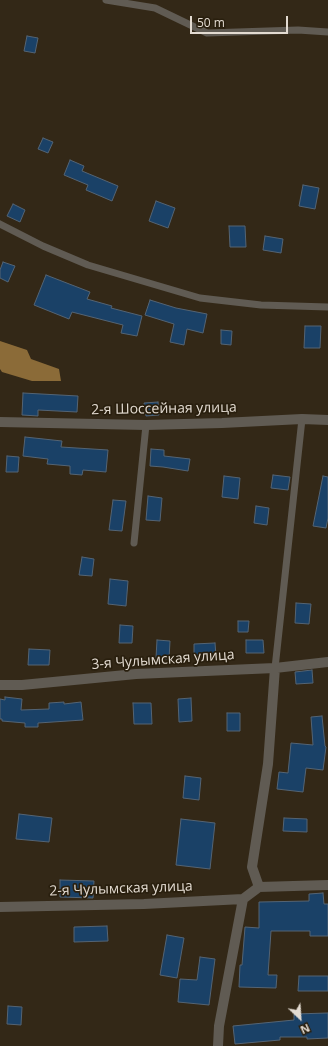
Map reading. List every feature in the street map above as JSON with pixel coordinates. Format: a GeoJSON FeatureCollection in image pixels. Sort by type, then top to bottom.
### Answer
{"type":"FeatureCollection","features":[{"type":"Feature","properties":{"kind":"street","name":"2-я Шоссейная улица"},"geometry":{"type":"LineString","coordinates":[[0,422],[146,425],[302,419],[328,420]]}},
{"type":"Feature","properties":{"kind":"street","name":"3-я Чулымская улица"},"geometry":{"type":"LineString","coordinates":[[0,685],[22,685],[136,674],[275,668],[328,662]]}},
{"type":"Feature","properties":{"kind":"street"},"geometry":{"type":"LineString","coordinates":[[259,887],[252,867],[268,764],[275,668]]}},
{"type":"Feature","properties":{"kind":"street"},"geometry":{"type":"LineString","coordinates":[[218,1046],[219,1026],[243,899],[259,887],[328,885]]}},
{"type":"Feature","properties":{"kind":"street","name":"2-я Чулымская улица"},"geometry":{"type":"LineString","coordinates":[[0,907],[144,904],[243,899]]}},
{"type":"Feature","properties":{"kind":"lane"},"geometry":{"type":"LineString","coordinates":[[106,0],[155,8],[207,33],[298,30],[328,32]]}},
{"type":"Feature","properties":{"kind":"lane"},"geometry":{"type":"LineString","coordinates":[[0,224],[43,246],[88,265],[200,298],[261,305],[328,307]]}},
{"type":"Feature","properties":{"kind":"lane"},"geometry":{"type":"LineString","coordinates":[[275,668],[302,419]]}},
{"type":"Feature","properties":{"kind":"lane"},"geometry":{"type":"LineString","coordinates":[[134,543],[146,425]]}},
{"type":"Feature","properties":{"kind":"shaded area"},"geometry":{"type":"Polygon","coordinates":[[[0,341],[27,350],[31,359],[59,369],[61,381],[32,381],[2,372],[0,369],[0,341]]]}},
{"type":"Feature","properties":{"kind":"building"},"geometry":{"type":"Polygon","coordinates":[[[27,36],[38,38],[35,53],[24,51],[27,36]]]}},
{"type":"Feature","properties":{"kind":"building"},"geometry":{"type":"Polygon","coordinates":[[[43,138],[53,142],[48,153],[38,149],[43,138]]]}},
{"type":"Feature","properties":{"kind":"building"},"geometry":{"type":"Polygon","coordinates":[[[70,160],[84,166],[82,171],[118,186],[112,201],[86,190],[88,185],[64,175],[70,160]]]}},
{"type":"Feature","properties":{"kind":"building"},"geometry":{"type":"Polygon","coordinates":[[[303,185],[319,188],[315,209],[299,206],[303,185]]]}},
{"type":"Feature","properties":{"kind":"building"},"geometry":{"type":"Polygon","coordinates":[[[156,201],[175,208],[168,228],[149,221],[156,201]]]}},
{"type":"Feature","properties":{"kind":"building"},"geometry":{"type":"Polygon","coordinates":[[[13,204],[25,210],[20,222],[7,216],[13,204]]]}},
{"type":"Feature","properties":{"kind":"building"},"geometry":{"type":"Polygon","coordinates":[[[229,226],[245,226],[246,247],[230,247],[229,226]]]}},
{"type":"Feature","properties":{"kind":"building"},"geometry":{"type":"Polygon","coordinates":[[[265,236],[283,239],[281,253],[263,250],[265,236]]]}},
{"type":"Feature","properties":{"kind":"building"},"geometry":{"type":"Polygon","coordinates":[[[3,262],[15,266],[8,282],[0,278],[0,270],[3,262]]]}},
{"type":"Feature","properties":{"kind":"building"},"geometry":{"type":"Polygon","coordinates":[[[46,275],[90,292],[87,299],[112,306],[111,308],[142,316],[137,336],[121,333],[123,325],[72,312],[69,319],[34,305],[46,275]]]}},
{"type":"Feature","properties":{"kind":"building"},"geometry":{"type":"Polygon","coordinates":[[[150,300],[176,308],[207,314],[203,333],[187,329],[184,345],[170,342],[174,324],[145,315],[150,300]]]}},
{"type":"Feature","properties":{"kind":"building"},"geometry":{"type":"Polygon","coordinates":[[[305,326],[321,326],[320,348],[304,348],[305,326]]]}},
{"type":"Feature","properties":{"kind":"building"},"geometry":{"type":"Polygon","coordinates":[[[221,330],[232,331],[231,345],[221,344],[221,330]]]}},
{"type":"Feature","properties":{"kind":"building"},"geometry":{"type":"Polygon","coordinates":[[[23,393],[78,396],[77,412],[38,410],[38,416],[22,415],[23,393]]]}},
{"type":"Feature","properties":{"kind":"building"},"geometry":{"type":"Polygon","coordinates":[[[158,402],[159,415],[146,416],[144,403],[158,402]]]}},
{"type":"Feature","properties":{"kind":"building"},"geometry":{"type":"Polygon","coordinates":[[[25,437],[62,441],[61,447],[108,450],[106,472],[83,470],[82,475],[70,474],[70,466],[47,464],[48,459],[23,456],[25,437]]]}},
{"type":"Feature","properties":{"kind":"building"},"geometry":{"type":"Polygon","coordinates":[[[151,449],[164,450],[164,456],[190,459],[188,471],[150,466],[151,449]]]}},
{"type":"Feature","properties":{"kind":"building"},"geometry":{"type":"Polygon","coordinates":[[[7,456],[19,457],[18,472],[6,472],[7,456]]]}},
{"type":"Feature","properties":{"kind":"building"},"geometry":{"type":"Polygon","coordinates":[[[273,475],[290,477],[288,490],[271,488],[273,475]]]}},
{"type":"Feature","properties":{"kind":"building"},"geometry":{"type":"Polygon","coordinates":[[[224,476],[240,478],[238,499],[222,497],[224,476]]]}},
{"type":"Feature","properties":{"kind":"building"},"geometry":{"type":"Polygon","coordinates":[[[323,476],[328,477],[328,518],[326,528],[313,526],[323,476]]]}},
{"type":"Feature","properties":{"kind":"building"},"geometry":{"type":"Polygon","coordinates":[[[148,496],[162,498],[160,521],[146,520],[148,496]]]}},
{"type":"Feature","properties":{"kind":"building"},"geometry":{"type":"Polygon","coordinates":[[[113,500],[126,501],[122,531],[109,530],[113,500]]]}},
{"type":"Feature","properties":{"kind":"building"},"geometry":{"type":"Polygon","coordinates":[[[256,506],[269,508],[267,525],[254,523],[256,506]]]}},
{"type":"Feature","properties":{"kind":"building"},"geometry":{"type":"Polygon","coordinates":[[[82,557],[94,559],[92,576],[79,575],[82,557]]]}},
{"type":"Feature","properties":{"kind":"building"},"geometry":{"type":"Polygon","coordinates":[[[110,579],[128,581],[126,606],[108,604],[110,579]]]}},
{"type":"Feature","properties":{"kind":"building"},"geometry":{"type":"Polygon","coordinates":[[[296,603],[311,604],[309,624],[295,623],[296,603]]]}},
{"type":"Feature","properties":{"kind":"building"},"geometry":{"type":"Polygon","coordinates":[[[238,621],[249,621],[248,632],[238,632],[238,621]]]}},
{"type":"Feature","properties":{"kind":"building"},"geometry":{"type":"Polygon","coordinates":[[[120,625],[133,626],[132,643],[119,643],[120,625]]]}},
{"type":"Feature","properties":{"kind":"building"},"geometry":{"type":"Polygon","coordinates":[[[157,640],[170,641],[169,659],[156,658],[157,640]]]}},
{"type":"Feature","properties":{"kind":"building"},"geometry":{"type":"Polygon","coordinates":[[[246,640],[263,640],[264,653],[246,653],[246,640]]]}},
{"type":"Feature","properties":{"kind":"building"},"geometry":{"type":"Polygon","coordinates":[[[215,643],[216,656],[194,657],[194,644],[215,643]]]}},
{"type":"Feature","properties":{"kind":"building"},"geometry":{"type":"Polygon","coordinates":[[[29,649],[50,650],[49,665],[28,665],[29,649]]]}},
{"type":"Feature","properties":{"kind":"building"},"geometry":{"type":"Polygon","coordinates":[[[312,670],[313,683],[296,684],[295,672],[312,670]]]}},
{"type":"Feature","properties":{"kind":"building"},"geometry":{"type":"Polygon","coordinates":[[[5,697],[22,699],[21,710],[49,709],[49,703],[64,702],[64,704],[81,702],[83,720],[38,723],[38,727],[25,727],[25,723],[2,721],[2,719],[0,719],[0,699],[5,700],[5,697]]]}},
{"type":"Feature","properties":{"kind":"building"},"geometry":{"type":"Polygon","coordinates":[[[191,698],[192,721],[179,722],[178,699],[191,698]]]}},
{"type":"Feature","properties":{"kind":"building"},"geometry":{"type":"Polygon","coordinates":[[[133,703],[151,703],[152,724],[134,724],[133,703]]]}},
{"type":"Feature","properties":{"kind":"building"},"geometry":{"type":"Polygon","coordinates":[[[227,713],[240,713],[240,731],[227,731],[227,713]]]}},
{"type":"Feature","properties":{"kind":"building"},"geometry":{"type":"Polygon","coordinates":[[[322,716],[326,747],[323,770],[306,768],[303,792],[277,789],[279,772],[288,773],[291,743],[313,745],[311,717],[322,716]]]}},
{"type":"Feature","properties":{"kind":"building"},"geometry":{"type":"Polygon","coordinates":[[[185,776],[201,778],[199,800],[183,798],[185,776]]]}},
{"type":"Feature","properties":{"kind":"building"},"geometry":{"type":"Polygon","coordinates":[[[19,814],[52,818],[49,842],[16,839],[19,814]]]}},
{"type":"Feature","properties":{"kind":"building"},"geometry":{"type":"Polygon","coordinates":[[[284,818],[307,819],[307,832],[283,831],[284,818]]]}},
{"type":"Feature","properties":{"kind":"building"},"geometry":{"type":"Polygon","coordinates":[[[181,819],[215,823],[210,869],[176,865],[181,819]]]}},
{"type":"Feature","properties":{"kind":"building"},"geometry":{"type":"Polygon","coordinates":[[[60,880],[94,881],[93,898],[60,897],[60,880]]]}},
{"type":"Feature","properties":{"kind":"building"},"geometry":{"type":"Polygon","coordinates":[[[323,893],[324,904],[328,904],[328,936],[310,936],[310,931],[271,931],[268,975],[277,975],[276,988],[239,987],[245,927],[259,928],[259,902],[309,901],[309,894],[323,893]]]}},
{"type":"Feature","properties":{"kind":"building"},"geometry":{"type":"Polygon","coordinates":[[[107,926],[108,941],[74,942],[74,927],[107,926]]]}},
{"type":"Feature","properties":{"kind":"building"},"geometry":{"type":"Polygon","coordinates":[[[167,935],[184,938],[177,978],[160,975],[167,935]]]}},
{"type":"Feature","properties":{"kind":"building"},"geometry":{"type":"Polygon","coordinates":[[[200,957],[215,959],[209,1005],[178,1002],[180,979],[197,980],[200,957]]]}},
{"type":"Feature","properties":{"kind":"building"},"geometry":{"type":"Polygon","coordinates":[[[299,976],[328,976],[328,991],[298,991],[299,976]]]}},
{"type":"Feature","properties":{"kind":"building"},"geometry":{"type":"Polygon","coordinates":[[[8,1006],[22,1007],[21,1025],[7,1024],[8,1006]]]}},
{"type":"Feature","properties":{"kind":"building"},"geometry":{"type":"Polygon","coordinates":[[[328,1013],[328,1038],[307,1039],[307,1037],[280,1037],[280,1040],[235,1044],[233,1026],[294,1020],[294,1014],[328,1013]]]}}]}
